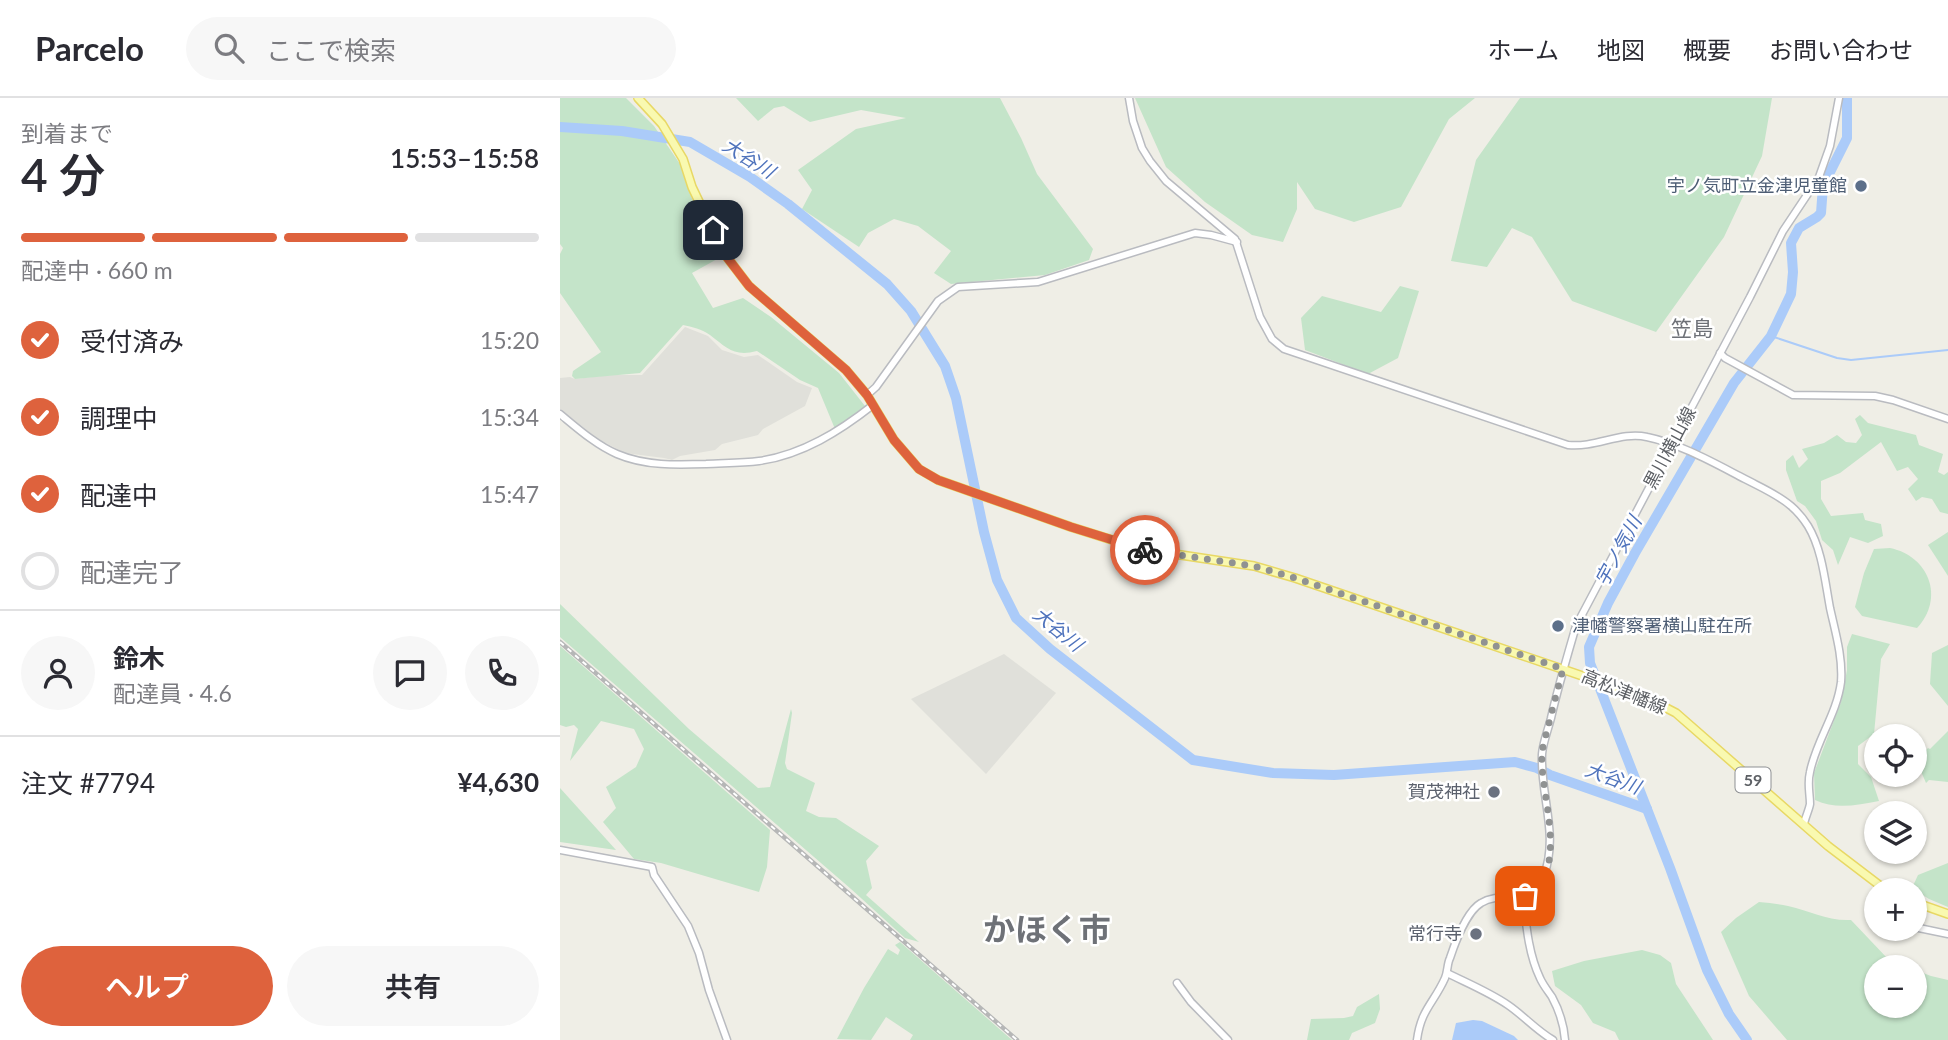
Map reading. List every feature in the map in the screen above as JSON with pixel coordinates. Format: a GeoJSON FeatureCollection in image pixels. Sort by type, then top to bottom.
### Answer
{"type":"FeatureCollection","features":[{"type":"Feature","properties":{"kind":"main road","name":"高松津幡線"},"geometry":{"type":"LineString","coordinates":[[638,98],[662,124],[683,159],[692,187],[723,252],[749,286],[846,370],[867,395],[894,440],[919,469],[938,480],[1071,527],[1141,549],[1254,566],[1647,698],[1676,713],[1828,846],[1870,878]]}},
{"type":"Feature","properties":{"kind":"main road"},"geometry":{"type":"LineString","coordinates":[[1927,906],[1948,914]]}},
{"type":"Feature","properties":{"kind":"street"},"geometry":{"type":"LineString","coordinates":[[1129,98],[1133,121],[1150,162],[1166,181],[1235,239],[1260,317],[1272,339],[1284,349],[1569,445],[1580,446],[1622,437],[1644,436],[1672,445],[1710,461],[1779,497],[1801,516],[1810,529],[1822,566],[1841,675],[1835,706],[1810,772],[1810,804],[1804,824]]}},
{"type":"Feature","properties":{"kind":"street","name":"黒川横山線"},"geometry":{"type":"LineString","coordinates":[[1523,896],[1541,883],[1550,853],[1551,833],[1542,754],[1576,626],[1783,231],[1819,177],[1830,146],[1839,98]]}},
{"type":"Feature","properties":{"kind":"street"},"geometry":{"type":"LineString","coordinates":[[867,395],[876,387],[938,301],[958,287],[1038,282],[1195,233],[1237,243]]}},
{"type":"Feature","properties":{"kind":"street"},"geometry":{"type":"LineString","coordinates":[[1720,353],[1793,395],[1875,396],[1948,419]]}},
{"type":"Feature","properties":{"kind":"street"},"geometry":{"type":"LineString","coordinates":[[560,414],[600,445],[618,455],[650,463],[687,465],[761,461],[786,454],[830,436],[873,405]]}},
{"type":"Feature","properties":{"kind":"street"},"geometry":{"type":"LineString","coordinates":[[560,850],[652,867],[654,875],[688,926],[727,1040]]}},
{"type":"Feature","properties":{"kind":"street"},"geometry":{"type":"LineString","coordinates":[[1417,1040],[1424,1012],[1447,973],[1449,960],[1469,916],[1482,902],[1523,896],[1526,928],[1535,964],[1540,979],[1554,1000],[1565,1040]]}},
{"type":"Feature","properties":{"kind":"street"},"geometry":{"type":"LineString","coordinates":[[1927,930],[1948,934]]}},
{"type":"Feature","properties":{"kind":"street"},"geometry":{"type":"LineString","coordinates":[[1447,973],[1502,1001],[1536,1030],[1553,1040]]}},
{"type":"Feature","properties":{"kind":"street"},"geometry":{"type":"LineString","coordinates":[[1177,983],[1198,1010],[1228,1040]]}},
{"type":"Feature","properties":{"kind":"shaded area"},"geometry":{"type":"Polygon","coordinates":[[[685,327],[708,336],[722,350],[744,357],[758,355],[797,382],[812,388],[805,406],[763,429],[758,435],[722,444],[715,450],[672,460],[625,453],[598,439],[560,409],[560,378],[642,375],[685,327]]]}},
{"type":"Feature","properties":{"kind":"shaded area"},"geometry":{"type":"Polygon","coordinates":[[[1004,654],[1056,693],[986,774],[911,699],[1004,654]]]}},
{"type":"Feature","properties":{"kind":"green space"},"geometry":{"type":"Polygon","coordinates":[[[560,98],[626,98],[654,126],[680,164],[696,210],[719,258],[692,273],[713,308],[743,298],[771,317],[839,373],[865,406],[835,429],[818,388],[800,380],[757,351],[737,352],[704,331],[683,325],[640,373],[575,379],[572,376],[573,371],[601,352],[560,293],[560,254],[563,248],[560,244],[560,98]]]}},
{"type":"Feature","properties":{"kind":"green space"},"geometry":{"type":"Polygon","coordinates":[[[736,98],[1000,98],[1037,174],[1093,249],[1089,260],[1045,275],[951,284],[934,273],[951,251],[918,226],[894,219],[868,233],[859,247],[802,209],[812,190],[798,170],[856,129],[906,118],[861,110],[810,122],[784,106],[774,108],[758,121],[736,98]]]}},
{"type":"Feature","properties":{"kind":"green space"},"geometry":{"type":"Polygon","coordinates":[[[1135,98],[1475,98],[1449,119],[1401,207],[1354,222],[1315,209],[1297,182],[1297,209],[1283,242],[1252,235],[1205,202],[1166,167],[1135,98]]]}},
{"type":"Feature","properties":{"kind":"green space"},"geometry":{"type":"Polygon","coordinates":[[[1520,98],[1772,98],[1762,156],[1724,237],[1656,332],[1572,301],[1532,237],[1512,228],[1487,267],[1451,261],[1476,160],[1520,98]]]}},
{"type":"Feature","properties":{"kind":"green space"},"geometry":{"type":"Polygon","coordinates":[[[1400,286],[1419,291],[1398,358],[1368,374],[1305,350],[1301,318],[1322,296],[1381,312],[1400,286]]]}},
{"type":"Feature","properties":{"kind":"green space"},"geometry":{"type":"Polygon","coordinates":[[[1860,415],[1868,423],[1916,435],[1919,445],[1943,454],[1938,472],[1944,475],[1948,472],[1948,514],[1940,512],[1932,499],[1922,497],[1916,501],[1908,489],[1918,479],[1908,467],[1897,471],[1881,442],[1840,473],[1821,481],[1821,499],[1831,516],[1863,513],[1865,520],[1881,524],[1883,536],[1868,543],[1850,537],[1838,565],[1833,550],[1822,540],[1816,521],[1805,506],[1797,501],[1786,470],[1786,461],[1793,455],[1799,468],[1808,459],[1802,449],[1824,443],[1837,435],[1846,442],[1856,443],[1862,435],[1855,419],[1860,415]]]}},
{"type":"Feature","properties":{"kind":"green space"},"geometry":{"type":"Polygon","coordinates":[[[1948,532],[1948,576],[1928,545],[1948,532]]]}},
{"type":"Feature","properties":{"kind":"green space"},"geometry":{"type":"Polygon","coordinates":[[[1890,548],[1915,560],[1929,580],[1930,604],[1917,628],[1862,616],[1855,607],[1874,549],[1890,548]]]}},
{"type":"Feature","properties":{"kind":"green space"},"geometry":{"type":"Polygon","coordinates":[[[560,604],[689,729],[758,788],[770,787],[791,709],[785,763],[787,769],[815,783],[806,811],[819,817],[836,818],[879,846],[866,861],[872,888],[866,895],[919,942],[905,938],[560,637],[560,604]]]}},
{"type":"Feature","properties":{"kind":"green space"},"geometry":{"type":"Polygon","coordinates":[[[1852,634],[1890,644],[1881,659],[1875,724],[1864,724],[1864,742],[1858,746],[1858,764],[1864,770],[1864,787],[1874,787],[1879,801],[1839,806],[1815,800],[1814,773],[1841,702],[1847,670],[1847,647],[1852,634]]]}},
{"type":"Feature","properties":{"kind":"green space"},"geometry":{"type":"Polygon","coordinates":[[[1948,645],[1948,706],[1930,684],[1932,653],[1948,645]]]}},
{"type":"Feature","properties":{"kind":"green space"},"geometry":{"type":"Polygon","coordinates":[[[560,646],[770,830],[767,867],[759,892],[661,863],[634,859],[603,822],[616,808],[606,787],[636,767],[644,749],[634,729],[601,721],[570,761],[578,729],[574,725],[560,725],[560,646]]]}},
{"type":"Feature","properties":{"kind":"green space"},"geometry":{"type":"Polygon","coordinates":[[[1948,731],[1948,782],[1927,782],[1927,749],[1948,731]]]}},
{"type":"Feature","properties":{"kind":"green space"},"geometry":{"type":"Polygon","coordinates":[[[560,788],[616,850],[560,842],[560,788]]]}},
{"type":"Feature","properties":{"kind":"green space"},"geometry":{"type":"Polygon","coordinates":[[[1948,863],[1948,907],[1927,898],[1927,878],[1917,878],[1918,875],[1948,863]]]}},
{"type":"Feature","properties":{"kind":"green space"},"geometry":{"type":"Polygon","coordinates":[[[1759,902],[1788,906],[1834,919],[1851,920],[1864,934],[1864,941],[1871,941],[1884,955],[1864,955],[1864,1018],[1927,1018],[1927,974],[1948,980],[1948,1040],[1787,1040],[1749,996],[1721,932],[1759,902]]]}},
{"type":"Feature","properties":{"kind":"green space"},"geometry":{"type":"Polygon","coordinates":[[[900,942],[1012,1040],[910,1040],[913,1035],[886,1017],[871,1040],[837,1039],[888,949],[898,955],[900,950],[895,945],[900,942]]]}},
{"type":"Feature","properties":{"kind":"green space"},"geometry":{"type":"Polygon","coordinates":[[[1642,950],[1660,955],[1671,963],[1676,984],[1713,1040],[1619,1040],[1615,1032],[1593,1023],[1581,1005],[1555,986],[1552,971],[1584,961],[1642,950]]]}},
{"type":"Feature","properties":{"kind":"green space"},"geometry":{"type":"Polygon","coordinates":[[[1379,994],[1380,1009],[1375,1023],[1352,1033],[1349,1040],[1307,1040],[1311,1019],[1353,1016],[1357,1007],[1379,994]]]}},
{"type":"Feature","properties":{"kind":"water"},"geometry":{"type":"Polygon","coordinates":[[[1482,1021],[1518,1040],[1452,1040],[1456,1023],[1482,1021]]]}},
{"type":"Feature","properties":{"kind":"waterway","name":"宇ノ気川"},"geometry":{"type":"LineString","coordinates":[[1747,1040],[1729,1014],[1707,970],[1590,663],[1589,647],[1608,603],[1635,553],[1734,383],[1771,336],[1791,294],[1791,243],[1799,228],[1821,213],[1823,186],[1847,138],[1847,98]]}},
{"type":"Feature","properties":{"kind":"waterway","name":"大谷川"},"geometry":{"type":"LineString","coordinates":[[560,127],[622,131],[690,142],[750,177],[788,204],[887,284],[911,311],[945,366],[956,398],[984,532],[997,580],[1016,618],[1050,649],[1193,760],[1273,773],[1334,775],[1515,762],[1647,809]]}},
{"type":"Feature","properties":{"kind":"waterway"},"geometry":{"type":"LineString","coordinates":[[1771,336],[1837,358],[1851,360],[1948,350]]}},
{"type":"Feature","properties":{"kind":"railway"},"geometry":{"type":"LineString","coordinates":[[560,642],[1017,1040]]}},
{"type":"Feature","properties":{"kind":"way so far"},"geometry":{"type":"LineString","coordinates":[[1145,550],[1254,566],[1563,669],[1542,754],[1551,833],[1550,853],[1541,883],[1525,896]]}},
{"type":"Feature","properties":{"kind":"place","name":"宇ノ気町立金津児童館"},"geometry":{"type":"Point","coordinates":[1861,186]}},
{"type":"Feature","properties":{"kind":"place","name":"津幡警察署横山駐在所"},"geometry":{"type":"Point","coordinates":[1558,626]}},
{"type":"Feature","properties":{"kind":"place","name":"賀茂神社"},"geometry":{"type":"Point","coordinates":[1494,792]}},
{"type":"Feature","properties":{"kind":"place","name":"常行寺"},"geometry":{"type":"Point","coordinates":[1476,934]}},
{"type":"Feature","properties":{"kind":"district","name":"笠島"},"geometry":{"type":"Point","coordinates":[1692,329]}},
{"type":"Feature","properties":{"kind":"district","name":"かほく市"},"geometry":{"type":"Point","coordinates":[1047,930]}},
{"type":"Feature","properties":{"kind":"route"},"geometry":{"type":"LineString","coordinates":[[713,230],[723,252],[749,286],[846,370],[867,395],[894,440],[919,469],[938,480],[1145,550]]}}]}
